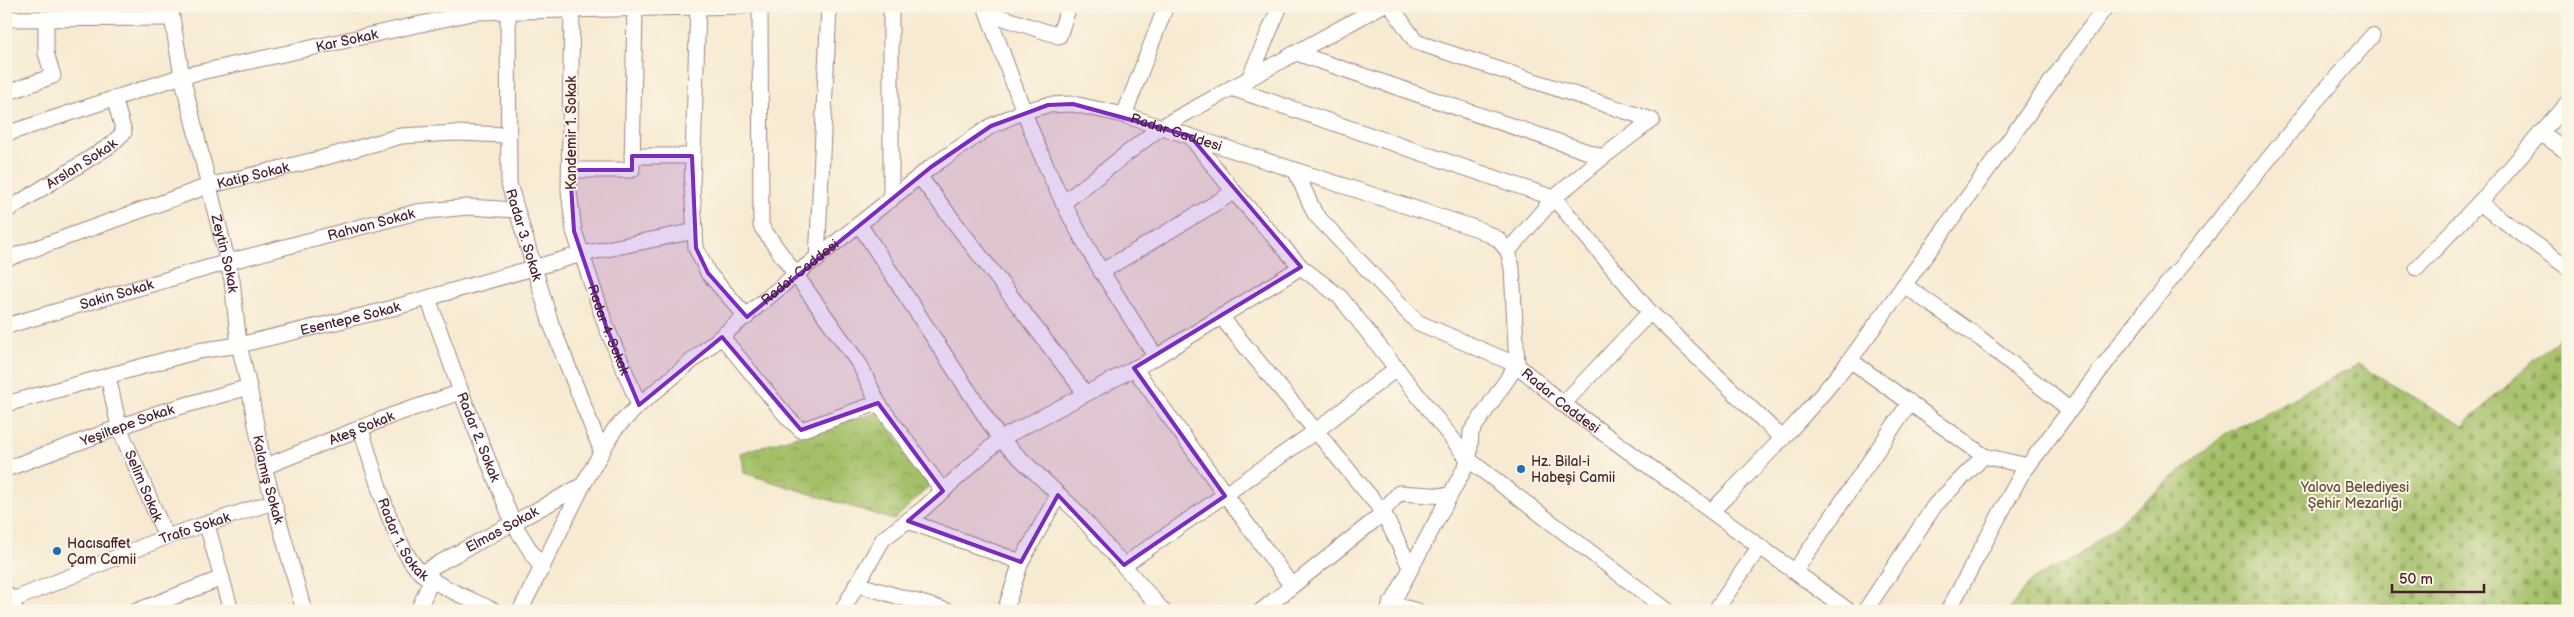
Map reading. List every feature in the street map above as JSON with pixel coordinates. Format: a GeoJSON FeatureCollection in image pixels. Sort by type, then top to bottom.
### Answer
{"type":"FeatureCollection","features":[{"type":"Feature","properties":{"kind":"street","name":"Kar Sokak"},"geometry":{"type":"LineString","coordinates":[[6,134],[182,76],[410,24],[476,12],[508,8],[743,6]]}},
{"type":"Feature","properties":{"kind":"street"},"geometry":{"type":"LineString","coordinates":[[760,6],[761,226],[860,365],[878,403],[943,491]]}},
{"type":"Feature","properties":{"kind":"street"},"geometry":{"type":"LineString","coordinates":[[817,260],[829,6]]}},
{"type":"Feature","properties":{"kind":"street"},"geometry":{"type":"LineString","coordinates":[[890,6],[891,200]]}},
{"type":"Feature","properties":{"kind":"street"},"geometry":{"type":"LineString","coordinates":[[986,10],[1059,36],[1069,6]]}},
{"type":"Feature","properties":{"kind":"street"},"geometry":{"type":"LineString","coordinates":[[1124,115],[1166,6]]}},
{"type":"Feature","properties":{"kind":"street"},"geometry":{"type":"LineString","coordinates":[[1249,79],[1280,6]]}},
{"type":"Feature","properties":{"kind":"street"},"geometry":{"type":"LineString","coordinates":[[1063,203],[1161,127],[1381,6]]}},
{"type":"Feature","properties":{"kind":"street"},"geometry":{"type":"LineString","coordinates":[[1391,6],[1416,42],[1652,120],[1603,157],[1554,198],[1508,251]]}},
{"type":"Feature","properties":{"kind":"street"},"geometry":{"type":"LineString","coordinates":[[1712,511],[1820,398],[1850,360],[2106,6]]}},
{"type":"Feature","properties":{"kind":"street"},"geometry":{"type":"LineString","coordinates":[[570,170],[632,170],[635,7]]}},
{"type":"Feature","properties":{"kind":"street"},"geometry":{"type":"LineString","coordinates":[[698,7],[692,156],[696,248],[708,273],[747,317]]}},
{"type":"Feature","properties":{"kind":"street","name":"Radar 3. Sokak"},"geometry":{"type":"LineString","coordinates":[[508,8],[509,184],[551,324],[602,452]]}},
{"type":"Feature","properties":{"kind":"street","name":"Kandemir 1. Sokak"},"geometry":{"type":"LineString","coordinates":[[572,8],[570,170],[574,231],[582,254]]}},
{"type":"Feature","properties":{"kind":"street"},"geometry":{"type":"LineString","coordinates":[[986,10],[1024,111],[1063,203],[1101,272],[1156,357]]}},
{"type":"Feature","properties":{"kind":"street"},"geometry":{"type":"LineString","coordinates":[[6,19],[46,19],[171,12]]}},
{"type":"Feature","properties":{"kind":"street","name":"Zeytin Sokak"},"geometry":{"type":"LineString","coordinates":[[171,12],[182,76],[232,280],[239,345]]}},
{"type":"Feature","properties":{"kind":"street"},"geometry":{"type":"LineString","coordinates":[[6,93],[53,76],[46,54],[46,19]]}},
{"type":"Feature","properties":{"kind":"street"},"geometry":{"type":"LineString","coordinates":[[1948,611],[1996,520],[2028,466],[2142,315],[2309,109],[2372,36]]}},
{"type":"Feature","properties":{"kind":"street"},"geometry":{"type":"LineString","coordinates":[[1296,53],[1603,157]]}},
{"type":"Feature","properties":{"kind":"street"},"geometry":{"type":"LineString","coordinates":[[1231,88],[1554,198],[1650,312],[1782,439]]}},
{"type":"Feature","properties":{"kind":"street","name":"Arslan Sokak"},"geometry":{"type":"LineString","coordinates":[[6,210],[111,145],[124,132],[114,98]]}},
{"type":"Feature","properties":{"kind":"street"},"geometry":{"type":"LineString","coordinates":[[2417,268],[2568,102]]}},
{"type":"Feature","properties":{"kind":"street","name":"Radar Caddesi"},"geometry":{"type":"LineString","coordinates":[[520,611],[583,485],[614,430],[639,405],[747,317],[795,275],[817,260],[858,224],[920,176],[991,126],[1024,111],[1048,105],[1073,104],[1124,115],[1478,228],[1498,239],[1508,251],[1512,268],[1517,365],[1563,404],[1849,611]]}},
{"type":"Feature","properties":{"kind":"street","name":"Katip Sokak"},"geometry":{"type":"LineString","coordinates":[[6,259],[208,186],[319,159],[401,136],[455,133],[508,135]]}},
{"type":"Feature","properties":{"kind":"street"},"geometry":{"type":"LineString","coordinates":[[2540,133],[2568,152]]}},
{"type":"Feature","properties":{"kind":"street"},"geometry":{"type":"LineString","coordinates":[[1190,136],[1234,192],[1301,267],[1340,297],[1469,460],[1668,611]]}},
{"type":"Feature","properties":{"kind":"street"},"geometry":{"type":"LineString","coordinates":[[632,156],[692,156]]}},
{"type":"Feature","properties":{"kind":"street"},"geometry":{"type":"LineString","coordinates":[[1295,170],[1315,214],[1417,322],[1517,365],[1471,432],[1469,460],[1389,607],[1418,611]]}},
{"type":"Feature","properties":{"kind":"street"},"geometry":{"type":"LineString","coordinates":[[920,176],[1086,394]]}},
{"type":"Feature","properties":{"kind":"street"},"geometry":{"type":"LineString","coordinates":[[1101,272],[1234,192]]}},
{"type":"Feature","properties":{"kind":"street"},"geometry":{"type":"LineString","coordinates":[[2479,202],[2567,267]]}},
{"type":"Feature","properties":{"kind":"street","name":"Rahvan Sokak"},"geometry":{"type":"LineString","coordinates":[[228,262],[416,212],[468,207],[516,210]]}},
{"type":"Feature","properties":{"kind":"street"},"geometry":{"type":"LineString","coordinates":[[858,224],[1000,439],[1076,511],[1164,611]]}},
{"type":"Feature","properties":{"kind":"street","name":"Esentepe Sokak"},"geometry":{"type":"LineString","coordinates":[[6,404],[198,351],[239,345],[428,298],[582,254],[695,231]]}},
{"type":"Feature","properties":{"kind":"street","name":"Radar 4. Sokak"},"geometry":{"type":"LineString","coordinates":[[582,254],[606,326],[639,405]]}},
{"type":"Feature","properties":{"kind":"street","name":"Sakin Sokak"},"geometry":{"type":"LineString","coordinates":[[6,326],[228,262]]}},
{"type":"Feature","properties":{"kind":"street"},"geometry":{"type":"LineString","coordinates":[[842,611],[883,539],[908,521],[1000,439],[1156,357],[1222,318],[1301,267]]}},
{"type":"Feature","properties":{"kind":"street"},"geometry":{"type":"LineString","coordinates":[[1904,286],[1981,340],[2070,410]]}},
{"type":"Feature","properties":{"kind":"street","name":"Radar 2. Sokak"},"geometry":{"type":"LineString","coordinates":[[428,298],[461,392],[513,524],[542,568]]}},
{"type":"Feature","properties":{"kind":"street"},"geometry":{"type":"LineString","coordinates":[[1563,404],[1650,312]]}},
{"type":"Feature","properties":{"kind":"street"},"geometry":{"type":"LineString","coordinates":[[1222,318],[1383,512],[1410,567]]}},
{"type":"Feature","properties":{"kind":"street"},"geometry":{"type":"LineString","coordinates":[[722,337],[788,418],[802,430],[878,403]]}},
{"type":"Feature","properties":{"kind":"street","name":"Kalamış Sokak"},"geometry":{"type":"LineString","coordinates":[[239,345],[264,467],[304,611]]}},
{"type":"Feature","properties":{"kind":"street"},"geometry":{"type":"LineString","coordinates":[[1850,360],[1984,456],[2028,466]]}},
{"type":"Feature","properties":{"kind":"street"},"geometry":{"type":"LineString","coordinates":[[1134,368],[1291,585]]}},
{"type":"Feature","properties":{"kind":"street"},"geometry":{"type":"LineString","coordinates":[[1124,565],[1316,431],[1398,368]]}},
{"type":"Feature","properties":{"kind":"street","name":"Selim Sokak"},"geometry":{"type":"LineString","coordinates":[[108,376],[119,427],[166,537]]}},
{"type":"Feature","properties":{"kind":"street","name":"Yeşiltepe Sokak"},"geometry":{"type":"LineString","coordinates":[[6,468],[158,413],[249,387]]}},
{"type":"Feature","properties":{"kind":"street","name":"Ateş Sokak"},"geometry":{"type":"LineString","coordinates":[[264,467],[360,427],[461,392]]}},
{"type":"Feature","properties":{"kind":"street"},"geometry":{"type":"LineString","coordinates":[[1795,571],[1910,402]]}},
{"type":"Feature","properties":{"kind":"street","name":"Radar 1. Sokak"},"geometry":{"type":"LineString","coordinates":[[360,427],[395,532],[426,576],[495,611]]}},
{"type":"Feature","properties":{"kind":"street"},"geometry":{"type":"LineString","coordinates":[[1865,611],[1935,505],[1984,456]]}},
{"type":"Feature","properties":{"kind":"street","name":"Elmas Sokak"},"geometry":{"type":"LineString","coordinates":[[426,576],[583,485]]}},
{"type":"Feature","properties":{"kind":"street"},"geometry":{"type":"LineString","coordinates":[[1261,611],[1383,512],[1399,494],[1448,496]]}},
{"type":"Feature","properties":{"kind":"street"},"geometry":{"type":"LineString","coordinates":[[1005,611],[1021,562],[1058,495]]}},
{"type":"Feature","properties":{"kind":"street","name":"Trafo Sokak"},"geometry":{"type":"LineString","coordinates":[[9,603],[166,537],[273,502]]}},
{"type":"Feature","properties":{"kind":"street"},"geometry":{"type":"LineString","coordinates":[[908,521],[1021,562]]}},
{"type":"Feature","properties":{"kind":"street"},"geometry":{"type":"LineString","coordinates":[[207,525],[231,611]]}},
{"type":"Feature","properties":{"kind":"street"},"geometry":{"type":"LineString","coordinates":[[1715,611],[1760,546]]}},
{"type":"Feature","properties":{"kind":"street"},"geometry":{"type":"LineString","coordinates":[[418,611],[426,576]]}},
{"type":"Feature","properties":{"kind":"street"},"geometry":{"type":"LineString","coordinates":[[137,611],[222,578]]}},
{"type":"Feature","properties":{"kind":"street"},"geometry":{"type":"LineString","coordinates":[[856,584],[948,611]]}},
{"type":"Feature","properties":{"kind":"highlighted area"},"geometry":{"type":"Polygon","coordinates":[[[1073,104],[1190,136],[1301,267],[1134,368],[1225,496],[1124,565],[1058,495],[1021,562],[908,521],[943,491],[878,403],[801,430],[722,337],[639,405],[606,326],[574,231],[570,170],[632,170],[632,156],[692,156],[696,248],[708,273],[747,317],[931,167],[991,126],[1048,105],[1073,104]]]}},
{"type":"Feature","properties":{"kind":"green space","name":"Yalova Belediyesi Şehir Mezarlığı"},"geometry":{"type":"Polygon","coordinates":[[[2568,328],[2568,611],[2008,611],[2031,580],[2080,555],[2225,434],[2358,364],[2463,426],[2568,328]]]}},
{"type":"Feature","properties":{"kind":"green space"},"geometry":{"type":"Polygon","coordinates":[[[879,412],[929,486],[894,520],[744,473],[740,453],[879,412]]]}},
{"type":"Feature","properties":{"kind":"place","name":"Hz. Bilal-i Habeşi Camii"},"geometry":{"type":"Point","coordinates":[1521,469]}},
{"type":"Feature","properties":{"kind":"place","name":"Hacısaffet Çam Camii"},"geometry":{"type":"Point","coordinates":[57,551]}}]}
